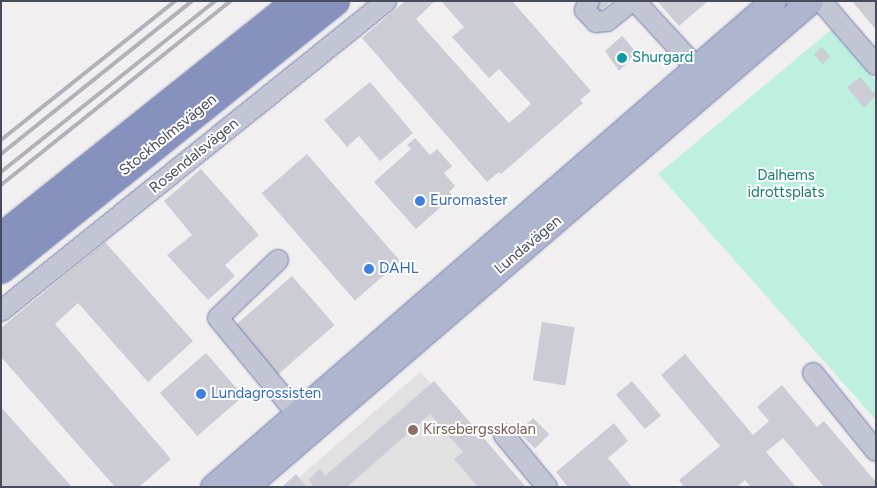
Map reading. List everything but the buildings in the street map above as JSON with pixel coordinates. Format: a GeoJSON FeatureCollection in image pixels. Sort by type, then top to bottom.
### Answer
{"type":"FeatureCollection","features":[{"type":"Feature","properties":{"kind":"highway","name":"Stockholmsvägen"},"geometry":{"type":"LineString","coordinates":[[1,238],[298,1]]}},
{"type":"Feature","properties":{"kind":"highway","name":"Stockholmsvägen"},"geometry":{"type":"LineString","coordinates":[[1,269],[335,1]]}},
{"type":"Feature","properties":{"kind":"main road","name":"Lundavägen"},"geometry":{"type":"LineString","coordinates":[[213,487],[773,1]]}},
{"type":"Feature","properties":{"kind":"main road","name":"Lundavägen"},"geometry":{"type":"LineString","coordinates":[[245,487],[810,1]]}},
{"type":"Feature","properties":{"kind":"street","name":"Rosendalsvägen"},"geometry":{"type":"LineString","coordinates":[[1,311],[386,1]]}},
{"type":"Feature","properties":{"kind":"street"},"geometry":{"type":"LineString","coordinates":[[589,1],[586,10],[596,22],[607,21],[634,1],[696,67]]}},
{"type":"Feature","properties":{"kind":"street"},"geometry":{"type":"LineString","coordinates":[[821,1],[876,65]]}},
{"type":"Feature","properties":{"kind":"street"},"geometry":{"type":"LineString","coordinates":[[278,260],[218,318],[296,414]]}},
{"type":"Feature","properties":{"kind":"street"},"geometry":{"type":"LineString","coordinates":[[813,373],[876,450]]}},
{"type":"Feature","properties":{"kind":"street"},"geometry":{"type":"LineString","coordinates":[[504,435],[547,487]]}},
{"type":"Feature","properties":{"kind":"shaded area","name":"Kirsebergsskolan"},"geometry":{"type":"Polygon","coordinates":[[[420,372],[524,487],[288,487],[420,372]]]}},
{"type":"Feature","properties":{"kind":"green space","name":"Dalhems idrottsplats"},"geometry":{"type":"Polygon","coordinates":[[[832,29],[876,81],[876,420],[658,174],[832,29]]]}},
{"type":"Feature","properties":{"kind":"railway"},"geometry":{"type":"LineString","coordinates":[[1,140],[175,1]]}},
{"type":"Feature","properties":{"kind":"railway"},"geometry":{"type":"LineString","coordinates":[[1,154],[192,1]]}},
{"type":"Feature","properties":{"kind":"railway"},"geometry":{"type":"LineString","coordinates":[[1,172],[215,1]]}},
{"type":"Feature","properties":{"kind":"railway"},"geometry":{"type":"LineString","coordinates":[[1,185],[231,1]]}},
{"type":"Feature","properties":{"kind":"place","name":"Shurgard"},"geometry":{"type":"Point","coordinates":[622,58]}},
{"type":"Feature","properties":{"kind":"place","name":"Euromaster"},"geometry":{"type":"Point","coordinates":[420,201]}},
{"type":"Feature","properties":{"kind":"place","name":"DAHL"},"geometry":{"type":"Point","coordinates":[369,269]}},
{"type":"Feature","properties":{"kind":"place","name":"Lundagrossisten"},"geometry":{"type":"Point","coordinates":[201,394]}},
{"type":"Feature","properties":{"kind":"place","name":"Kirsebergsskolan"},"geometry":{"type":"Point","coordinates":[413,430]}}]}
